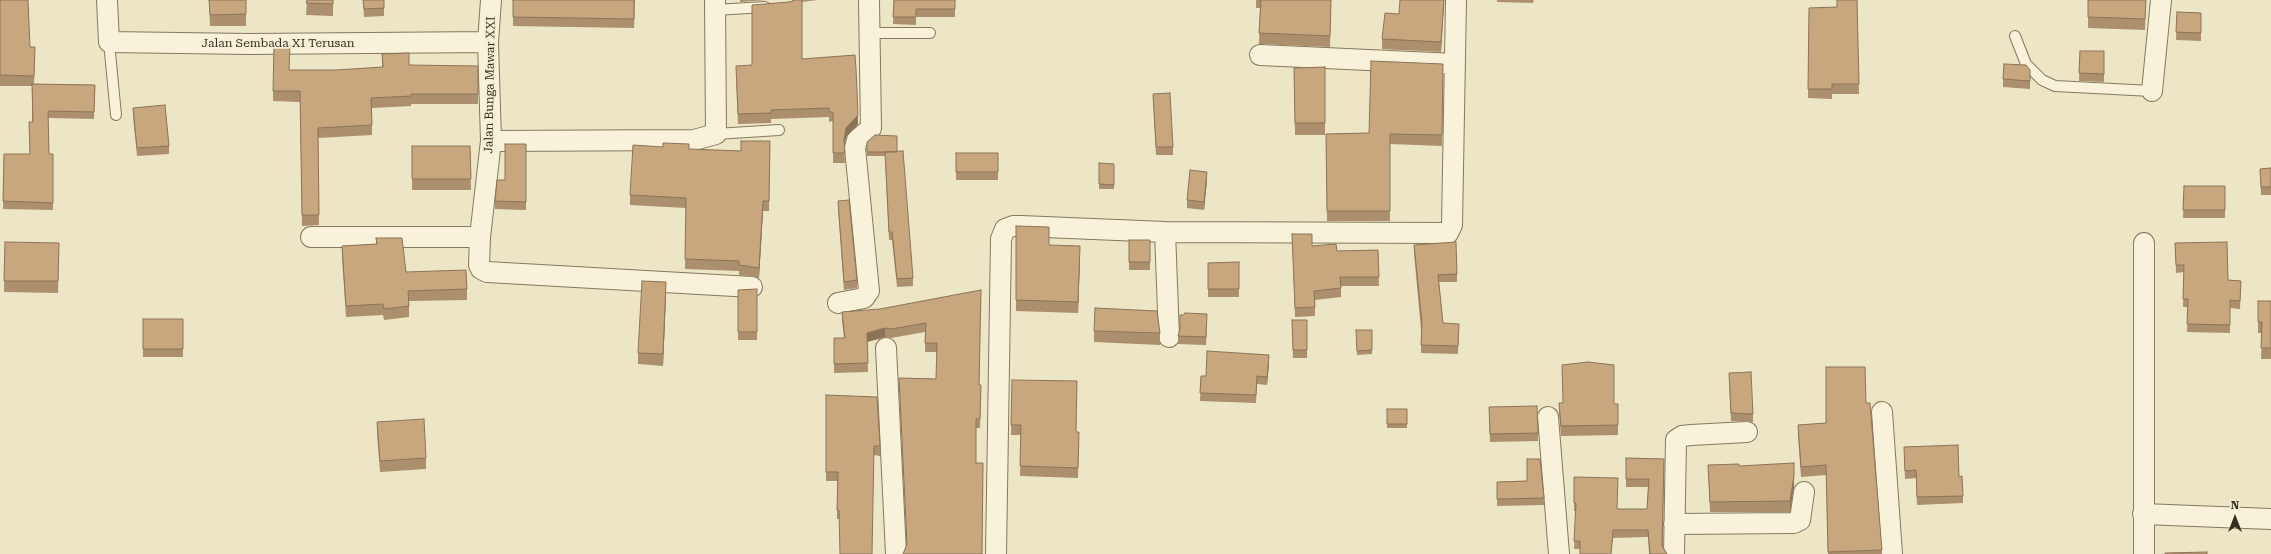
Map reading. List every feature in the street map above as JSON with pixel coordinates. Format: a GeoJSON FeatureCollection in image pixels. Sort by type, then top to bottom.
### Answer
{"type":"FeatureCollection","features":[{"type":"Feature","properties":{"kind":"street"},"geometry":{"type":"LineString","coordinates":[[107,0],[109,42]]}},
{"type":"Feature","properties":{"kind":"street","name":"Jalan Bunga Mawar XXI"},"geometry":{"type":"LineString","coordinates":[[491,0],[488,42],[491,141],[480,237],[479,265],[481,269],[487,272],[752,287]]}},
{"type":"Feature","properties":{"kind":"street"},"geometry":{"type":"LineString","coordinates":[[838,303],[864,298],[869,291],[855,148],[857,140],[870,128],[869,0]]}},
{"type":"Feature","properties":{"kind":"street"},"geometry":{"type":"LineString","coordinates":[[996,554],[1003,232],[1007,227],[1021,226],[1165,232],[1448,233],[1452,225],[1456,0]]}},
{"type":"Feature","properties":{"kind":"street"},"geometry":{"type":"LineString","coordinates":[[2152,91],[2161,0]]}},
{"type":"Feature","properties":{"kind":"street"},"geometry":{"type":"LineString","coordinates":[[491,141],[694,140],[716,134],[715,5]]}},
{"type":"Feature","properties":{"kind":"street","name":"Jalan Sembada XI Terusan"},"geometry":{"type":"LineString","coordinates":[[109,42],[249,44],[488,42]]}},
{"type":"Feature","properties":{"kind":"street"},"geometry":{"type":"LineString","coordinates":[[1260,55],[1455,64]]}},
{"type":"Feature","properties":{"kind":"street"},"geometry":{"type":"LineString","coordinates":[[1165,232],[1169,337]]}},
{"type":"Feature","properties":{"kind":"street"},"geometry":{"type":"LineString","coordinates":[[311,236],[480,237]]}},
{"type":"Feature","properties":{"kind":"street"},"geometry":{"type":"LineString","coordinates":[[2144,242],[2144,554]]}},
{"type":"Feature","properties":{"kind":"street"},"geometry":{"type":"LineString","coordinates":[[886,348],[896,554]]}},
{"type":"Feature","properties":{"kind":"street"},"geometry":{"type":"LineString","coordinates":[[1882,412],[1892,554]]}},
{"type":"Feature","properties":{"kind":"street"},"geometry":{"type":"LineString","coordinates":[[1548,417],[1559,554]]}},
{"type":"Feature","properties":{"kind":"street"},"geometry":{"type":"LineString","coordinates":[[1674,554],[1675,444],[1677,438],[1691,435],[1747,432]]}},
{"type":"Feature","properties":{"kind":"street"},"geometry":{"type":"LineString","coordinates":[[1674,524],[1794,523],[1800,520],[1804,492]]}},
{"type":"Feature","properties":{"kind":"street"},"geometry":{"type":"LineString","coordinates":[[2143,514],[2271,519]]}},
{"type":"Feature","properties":{"kind":"lane"},"geometry":{"type":"LineString","coordinates":[[715,5],[776,6]]}},
{"type":"Feature","properties":{"kind":"lane"},"geometry":{"type":"LineString","coordinates":[[869,32],[930,32]]}},
{"type":"Feature","properties":{"kind":"lane"},"geometry":{"type":"LineString","coordinates":[[2015,36],[2026,64],[2042,80],[2056,86],[2152,91]]}},
{"type":"Feature","properties":{"kind":"lane"},"geometry":{"type":"LineString","coordinates":[[109,42],[116,115]]}},
{"type":"Feature","properties":{"kind":"lane"},"geometry":{"type":"LineString","coordinates":[[716,134],[779,130]]}},
{"type":"Feature","properties":{"kind":"building"},"geometry":{"type":"Polygon","coordinates":[[[0,0],[28,0],[30,47],[35,47],[34,76],[0,75],[0,0]]]}},
{"type":"Feature","properties":{"kind":"building"},"geometry":{"type":"Polygon","coordinates":[[[209,0],[246,0],[246,14],[210,15],[209,0]]]}},
{"type":"Feature","properties":{"kind":"building"},"geometry":{"type":"Polygon","coordinates":[[[307,0],[333,0],[333,4],[306,3],[307,0]]]}},
{"type":"Feature","properties":{"kind":"building"},"geometry":{"type":"Polygon","coordinates":[[[363,0],[384,0],[384,8],[364,9],[363,0]]]}},
{"type":"Feature","properties":{"kind":"building"},"geometry":{"type":"Polygon","coordinates":[[[513,0],[634,0],[634,19],[513,17],[513,0]]]}},
{"type":"Feature","properties":{"kind":"building"},"geometry":{"type":"Polygon","coordinates":[[[793,0],[802,0],[802,59],[855,55],[858,115],[846,128],[844,140],[845,153],[833,153],[833,112],[829,112],[829,108],[771,110],[771,113],[738,114],[736,66],[752,65],[752,5],[789,2],[793,0]]]}},
{"type":"Feature","properties":{"kind":"building"},"geometry":{"type":"Polygon","coordinates":[[[894,0],[955,0],[955,9],[916,9],[916,17],[893,17],[894,0]]]}},
{"type":"Feature","properties":{"kind":"building"},"geometry":{"type":"Polygon","coordinates":[[[1261,0],[1331,0],[1330,36],[1259,33],[1261,0]]]}},
{"type":"Feature","properties":{"kind":"building"},"geometry":{"type":"Polygon","coordinates":[[[1400,0],[1444,0],[1441,42],[1382,39],[1385,13],[1399,14],[1400,0]]]}},
{"type":"Feature","properties":{"kind":"building"},"geometry":{"type":"Polygon","coordinates":[[[1837,0],[1857,0],[1859,84],[1832,84],[1832,89],[1808,89],[1809,8],[1837,7],[1837,0]]]}},
{"type":"Feature","properties":{"kind":"building"},"geometry":{"type":"Polygon","coordinates":[[[2088,0],[2146,0],[2145,19],[2088,17],[2088,0]]]}},
{"type":"Feature","properties":{"kind":"building"},"geometry":{"type":"Polygon","coordinates":[[[2177,12],[2201,13],[2201,33],[2176,32],[2177,12]]]}},
{"type":"Feature","properties":{"kind":"building"},"geometry":{"type":"Polygon","coordinates":[[[274,45],[290,45],[289,70],[336,70],[383,67],[382,54],[409,53],[409,65],[478,66],[478,94],[411,94],[411,96],[371,98],[372,125],[318,128],[319,215],[302,215],[300,91],[273,91],[274,45]]]}},
{"type":"Feature","properties":{"kind":"building"},"geometry":{"type":"Polygon","coordinates":[[[2080,51],[2104,51],[2104,74],[2079,73],[2080,51]]]}},
{"type":"Feature","properties":{"kind":"building"},"geometry":{"type":"Polygon","coordinates":[[[1371,61],[1443,64],[1442,135],[1390,134],[1390,211],[1327,211],[1326,134],[1369,133],[1371,61]]]}},
{"type":"Feature","properties":{"kind":"building"},"geometry":{"type":"Polygon","coordinates":[[[2004,64],[2026,65],[2030,70],[2030,81],[2003,79],[2004,64]]]}},
{"type":"Feature","properties":{"kind":"building"},"geometry":{"type":"Polygon","coordinates":[[[1325,67],[1325,123],[1295,123],[1294,68],[1325,67]]]}},
{"type":"Feature","properties":{"kind":"building"},"geometry":{"type":"Polygon","coordinates":[[[32,84],[95,85],[94,112],[48,111],[49,154],[53,154],[53,203],[3,201],[4,154],[30,154],[29,122],[33,122],[32,84]]]}},
{"type":"Feature","properties":{"kind":"building"},"geometry":{"type":"Polygon","coordinates":[[[1170,93],[1173,147],[1156,147],[1153,94],[1170,93]]]}},
{"type":"Feature","properties":{"kind":"building"},"geometry":{"type":"Polygon","coordinates":[[[165,105],[169,146],[137,148],[133,108],[165,105]]]}},
{"type":"Feature","properties":{"kind":"building"},"geometry":{"type":"Polygon","coordinates":[[[875,135],[897,136],[897,152],[867,152],[867,142],[875,135]]]}},
{"type":"Feature","properties":{"kind":"building"},"geometry":{"type":"Polygon","coordinates":[[[741,141],[770,141],[769,201],[763,201],[759,268],[739,265],[739,261],[685,259],[686,198],[630,195],[633,145],[663,147],[663,143],[689,144],[689,149],[741,151],[741,141]]]}},
{"type":"Feature","properties":{"kind":"building"},"geometry":{"type":"Polygon","coordinates":[[[505,144],[526,144],[526,202],[495,201],[497,180],[505,180],[505,144]]]}},
{"type":"Feature","properties":{"kind":"building"},"geometry":{"type":"Polygon","coordinates":[[[412,146],[470,146],[471,179],[412,179],[412,146]]]}},
{"type":"Feature","properties":{"kind":"building"},"geometry":{"type":"Polygon","coordinates":[[[903,151],[913,278],[897,279],[892,232],[889,232],[885,152],[903,151]]]}},
{"type":"Feature","properties":{"kind":"building"},"geometry":{"type":"Polygon","coordinates":[[[956,153],[998,153],[998,172],[956,172],[956,153]]]}},
{"type":"Feature","properties":{"kind":"building"},"geometry":{"type":"Polygon","coordinates":[[[1099,163],[1114,164],[1114,185],[1099,184],[1099,163]]]}},
{"type":"Feature","properties":{"kind":"building"},"geometry":{"type":"Polygon","coordinates":[[[2271,168],[2271,187],[2261,187],[2260,169],[2271,168]]]}},
{"type":"Feature","properties":{"kind":"building"},"geometry":{"type":"Polygon","coordinates":[[[1190,170],[1207,172],[1204,202],[1187,200],[1190,170]]]}},
{"type":"Feature","properties":{"kind":"building"},"geometry":{"type":"Polygon","coordinates":[[[2184,186],[2225,186],[2225,210],[2183,210],[2184,186]]]}},
{"type":"Feature","properties":{"kind":"building"},"geometry":{"type":"Polygon","coordinates":[[[849,200],[857,280],[844,282],[838,201],[849,200]]]}},
{"type":"Feature","properties":{"kind":"building"},"geometry":{"type":"Polygon","coordinates":[[[1016,226],[1049,227],[1049,245],[1080,246],[1078,302],[1016,300],[1016,226]]]}},
{"type":"Feature","properties":{"kind":"building"},"geometry":{"type":"Polygon","coordinates":[[[1292,234],[1312,234],[1312,246],[1336,244],[1337,251],[1378,250],[1379,277],[1340,277],[1341,288],[1314,291],[1315,307],[1295,308],[1292,234]]]}},
{"type":"Feature","properties":{"kind":"building"},"geometry":{"type":"Polygon","coordinates":[[[376,238],[402,238],[406,272],[466,270],[467,289],[408,291],[409,306],[384,309],[383,304],[346,306],[342,246],[377,244],[376,238]]]}},
{"type":"Feature","properties":{"kind":"building"},"geometry":{"type":"Polygon","coordinates":[[[1129,240],[1150,240],[1150,262],[1129,262],[1129,240]]]}},
{"type":"Feature","properties":{"kind":"building"},"geometry":{"type":"Polygon","coordinates":[[[5,242],[59,243],[58,281],[4,281],[5,242]]]}},
{"type":"Feature","properties":{"kind":"building"},"geometry":{"type":"Polygon","coordinates":[[[1456,242],[1457,274],[1438,275],[1443,323],[1459,324],[1458,346],[1421,345],[1422,323],[1414,245],[1456,242]]]}},
{"type":"Feature","properties":{"kind":"building"},"geometry":{"type":"Polygon","coordinates":[[[2227,242],[2228,280],[2241,281],[2240,301],[2230,300],[2230,325],[2187,324],[2188,299],[2183,299],[2184,265],[2176,265],[2175,243],[2227,242]]]}},
{"type":"Feature","properties":{"kind":"building"},"geometry":{"type":"Polygon","coordinates":[[[1239,262],[1239,289],[1208,289],[1208,263],[1239,262]]]}},
{"type":"Feature","properties":{"kind":"building"},"geometry":{"type":"Polygon","coordinates":[[[642,281],[666,282],[663,354],[638,353],[642,281]]]}},
{"type":"Feature","properties":{"kind":"building"},"geometry":{"type":"Polygon","coordinates":[[[757,289],[757,332],[738,332],[738,290],[757,289]]]}},
{"type":"Feature","properties":{"kind":"building"},"geometry":{"type":"Polygon","coordinates":[[[981,290],[979,385],[981,385],[980,419],[976,419],[976,463],[983,463],[982,554],[903,554],[907,544],[899,378],[936,379],[937,343],[925,343],[926,323],[891,329],[885,328],[867,333],[868,363],[834,364],[834,338],[845,338],[842,312],[880,309],[981,290]]]}},
{"type":"Feature","properties":{"kind":"building"},"geometry":{"type":"Polygon","coordinates":[[[2258,301],[2271,301],[2271,348],[2261,348],[2262,322],[2258,322],[2258,301]]]}},
{"type":"Feature","properties":{"kind":"building"},"geometry":{"type":"Polygon","coordinates":[[[1095,308],[1157,311],[1160,333],[1094,331],[1095,308]]]}},
{"type":"Feature","properties":{"kind":"building"},"geometry":{"type":"Polygon","coordinates":[[[1185,313],[1207,314],[1206,337],[1178,336],[1180,329],[1180,315],[1184,315],[1185,313]]]}},
{"type":"Feature","properties":{"kind":"building"},"geometry":{"type":"Polygon","coordinates":[[[143,319],[183,319],[183,349],[143,349],[143,319]]]}},
{"type":"Feature","properties":{"kind":"building"},"geometry":{"type":"Polygon","coordinates":[[[1292,320],[1307,320],[1307,350],[1293,350],[1292,320]]]}},
{"type":"Feature","properties":{"kind":"building"},"geometry":{"type":"Polygon","coordinates":[[[1356,330],[1372,330],[1372,350],[1357,351],[1356,330]]]}},
{"type":"Feature","properties":{"kind":"building"},"geometry":{"type":"Polygon","coordinates":[[[1207,351],[1269,355],[1267,377],[1257,376],[1256,395],[1200,393],[1201,376],[1206,376],[1207,351]]]}},
{"type":"Feature","properties":{"kind":"building"},"geometry":{"type":"Polygon","coordinates":[[[1588,362],[1614,365],[1614,404],[1618,404],[1618,425],[1561,426],[1559,403],[1563,403],[1562,365],[1588,362]]]}},
{"type":"Feature","properties":{"kind":"building"},"geometry":{"type":"Polygon","coordinates":[[[1826,367],[1865,367],[1866,403],[1870,403],[1882,550],[1828,552],[1826,465],[1801,467],[1798,425],[1826,423],[1826,367]]]}},
{"type":"Feature","properties":{"kind":"building"},"geometry":{"type":"Polygon","coordinates":[[[1751,372],[1753,414],[1731,413],[1729,373],[1751,372]]]}},
{"type":"Feature","properties":{"kind":"building"},"geometry":{"type":"Polygon","coordinates":[[[1012,380],[1077,381],[1076,432],[1079,432],[1078,468],[1020,466],[1021,425],[1011,425],[1012,380]]]}},
{"type":"Feature","properties":{"kind":"building"},"geometry":{"type":"Polygon","coordinates":[[[826,395],[877,397],[880,446],[874,446],[872,554],[840,554],[839,510],[837,510],[838,472],[826,472],[826,395]]]}},
{"type":"Feature","properties":{"kind":"building"},"geometry":{"type":"Polygon","coordinates":[[[1537,406],[1538,433],[1490,434],[1489,407],[1537,406]]]}},
{"type":"Feature","properties":{"kind":"building"},"geometry":{"type":"Polygon","coordinates":[[[1387,409],[1407,409],[1407,424],[1387,424],[1387,409]]]}},
{"type":"Feature","properties":{"kind":"building"},"geometry":{"type":"Polygon","coordinates":[[[424,419],[426,458],[380,461],[377,422],[424,419]]]}},
{"type":"Feature","properties":{"kind":"building"},"geometry":{"type":"Polygon","coordinates":[[[1958,445],[1959,477],[1962,476],[1963,496],[1917,497],[1916,470],[1905,471],[1904,447],[1958,445]]]}},
{"type":"Feature","properties":{"kind":"building"},"geometry":{"type":"Polygon","coordinates":[[[1626,458],[1664,459],[1662,546],[1667,554],[1650,554],[1648,530],[1613,530],[1611,554],[1580,554],[1580,541],[1574,541],[1576,503],[1574,503],[1574,477],[1618,478],[1617,509],[1647,509],[1649,479],[1626,479],[1626,458]]]}},
{"type":"Feature","properties":{"kind":"building"},"geometry":{"type":"Polygon","coordinates":[[[1527,459],[1540,459],[1544,498],[1497,499],[1497,482],[1527,481],[1527,459]]]}},
{"type":"Feature","properties":{"kind":"building"},"geometry":{"type":"Polygon","coordinates":[[[1794,463],[1794,476],[1790,501],[1710,502],[1708,465],[1739,464],[1739,466],[1794,463]]]}},
{"type":"Feature","properties":{"kind":"building"},"geometry":{"type":"Polygon","coordinates":[[[2207,552],[2207,554],[2165,554],[2165,553],[2207,552]]]}}]}
